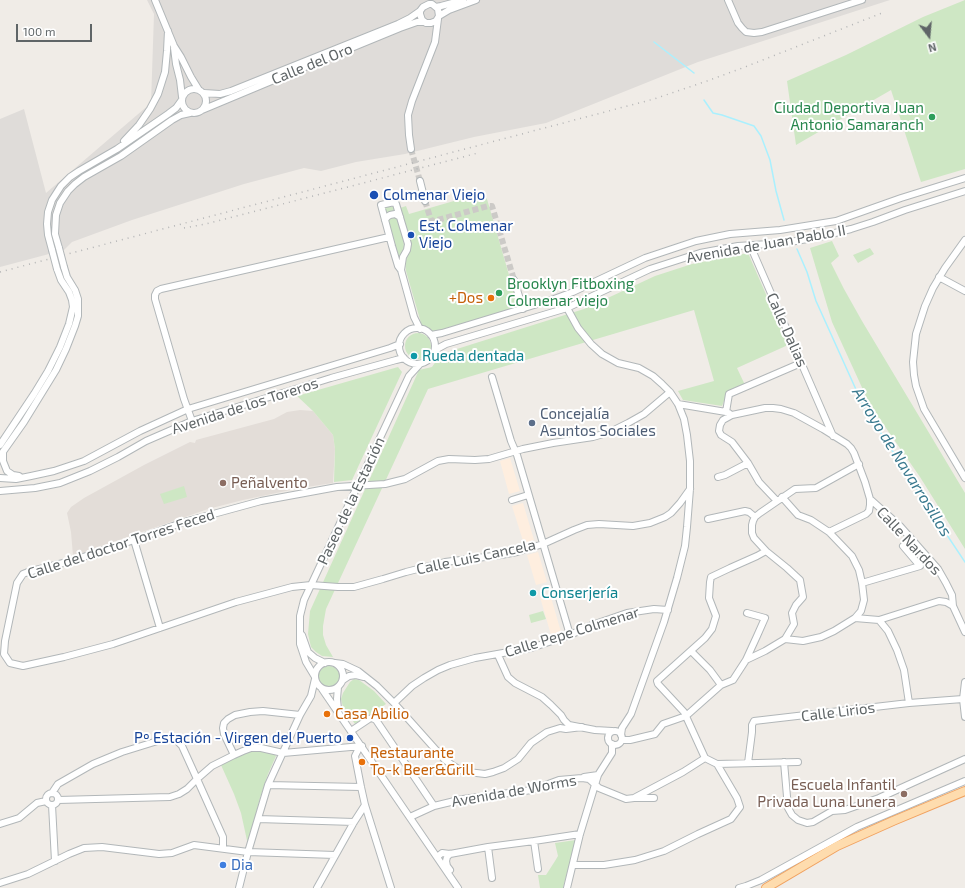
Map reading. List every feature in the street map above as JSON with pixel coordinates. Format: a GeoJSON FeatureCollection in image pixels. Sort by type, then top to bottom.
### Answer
{"type":"FeatureCollection","features":[{"type":"Feature","properties":{"kind":"main road"},"geometry":{"type":"LineString","coordinates":[[766,888],[837,846],[965,791]]}},
{"type":"Feature","properties":{"kind":"street"},"geometry":{"type":"LineString","coordinates":[[60,268],[59,248],[55,234],[56,215],[60,203],[68,191],[75,184],[121,156],[172,120],[181,115],[198,112],[202,110],[206,104],[206,100],[174,46],[155,0]]}},
{"type":"Feature","properties":{"kind":"street"},"geometry":{"type":"LineString","coordinates":[[426,0],[421,10],[420,17],[424,22],[431,23],[434,23],[449,10],[476,0]]}},
{"type":"Feature","properties":{"kind":"street"},"geometry":{"type":"LineString","coordinates":[[449,0],[462,0]]}},
{"type":"Feature","properties":{"kind":"street"},"geometry":{"type":"LineString","coordinates":[[421,10],[423,6],[429,4],[441,6],[462,0]]}},
{"type":"Feature","properties":{"kind":"street"},"geometry":{"type":"LineString","coordinates":[[728,0],[738,23],[746,32],[754,33],[762,32],[862,0]]}},
{"type":"Feature","properties":{"kind":"street"},"geometry":{"type":"LineString","coordinates":[[411,149],[408,115],[435,42],[439,11],[435,4]]}},
{"type":"Feature","properties":{"kind":"street","name":"Calle del Oro"},"geometry":{"type":"LineString","coordinates":[[201,91],[220,94],[230,91],[398,24],[421,10]]}},
{"type":"Feature","properties":{"kind":"street","name":"Calle del Oro"},"geometry":{"type":"LineString","coordinates":[[202,110],[400,28],[417,22],[424,22]]}},
{"type":"Feature","properties":{"kind":"street"},"geometry":{"type":"LineString","coordinates":[[431,23],[436,31]]}},
{"type":"Feature","properties":{"kind":"street"},"geometry":{"type":"LineString","coordinates":[[117,149],[139,125],[158,94],[165,72],[168,31]]}},
{"type":"Feature","properties":{"kind":"street"},"geometry":{"type":"LineString","coordinates":[[174,46],[183,107],[190,113]]}},
{"type":"Feature","properties":{"kind":"street"},"geometry":{"type":"LineString","coordinates":[[27,477],[13,475],[7,471],[1,451],[24,422],[56,370],[66,349],[78,316],[78,299],[75,290],[60,268],[52,250],[48,235],[48,212],[52,200],[61,186],[70,177],[117,149],[176,108],[186,91],[192,88],[201,91]]}},
{"type":"Feature","properties":{"kind":"street","name":"Avenida de Juan Pablo II"},"geometry":{"type":"LineString","coordinates":[[431,335],[523,309],[573,292],[654,255],[696,241],[730,234],[780,230],[836,221],[965,178]]}},
{"type":"Feature","properties":{"kind":"street"},"geometry":{"type":"LineString","coordinates":[[420,181],[425,200]]}},
{"type":"Feature","properties":{"kind":"street","name":"Avenida de Juan Pablo II"},"geometry":{"type":"LineString","coordinates":[[435,350],[446,344],[568,308],[658,266],[700,253],[738,246],[784,243],[819,237],[851,229],[965,191]]}},
{"type":"Feature","properties":{"kind":"street"},"geometry":{"type":"LineString","coordinates":[[401,270],[408,244],[396,204],[394,202],[381,205],[389,237],[398,266],[401,270],[414,317],[420,329]]}},
{"type":"Feature","properties":{"kind":"street"},"geometry":{"type":"LineString","coordinates":[[892,202],[896,213]]}},
{"type":"Feature","properties":{"kind":"street"},"geometry":{"type":"LineString","coordinates":[[385,220],[390,215],[395,214],[400,217]]}},
{"type":"Feature","properties":{"kind":"street"},"geometry":{"type":"LineString","coordinates":[[192,421],[154,299],[157,291],[389,237]]}},
{"type":"Feature","properties":{"kind":"street"},"geometry":{"type":"LineString","coordinates":[[964,474],[924,409],[914,375],[913,362],[916,334],[925,306],[944,268],[965,240]]}},
{"type":"Feature","properties":{"kind":"street","name":"Calle Dalias"},"geometry":{"type":"LineString","coordinates":[[750,245],[801,363],[823,418],[825,428]]}},
{"type":"Feature","properties":{"kind":"street"},"geometry":{"type":"LineString","coordinates":[[654,255],[658,266]]}},
{"type":"Feature","properties":{"kind":"street"},"geometry":{"type":"LineString","coordinates":[[939,277],[965,290]]}},
{"type":"Feature","properties":{"kind":"street"},"geometry":{"type":"LineString","coordinates":[[514,280],[523,309]]}},
{"type":"Feature","properties":{"kind":"street"},"geometry":{"type":"LineString","coordinates":[[568,308],[578,328],[591,344],[602,354],[618,362],[639,368],[653,376],[670,392],[678,404],[682,414],[687,435],[690,461],[690,505],[685,546],[668,610],[631,714],[622,728],[622,737],[618,744],[610,742],[604,735],[595,730]]}},
{"type":"Feature","properties":{"kind":"street"},"geometry":{"type":"LineString","coordinates":[[412,329],[414,317]]}},
{"type":"Feature","properties":{"kind":"street"},"geometry":{"type":"LineString","coordinates":[[412,329],[420,329],[428,332],[435,344],[435,350],[433,355],[425,362],[420,364],[412,363],[406,360],[400,350],[402,336],[412,329]]}},
{"type":"Feature","properties":{"kind":"street","name":"Avenida de los Toreros"},"geometry":{"type":"LineString","coordinates":[[0,478],[27,477],[54,471],[84,461],[140,431],[188,410],[400,344]]}},
{"type":"Feature","properties":{"kind":"street","name":"Avenida de los Toreros"},"geometry":{"type":"LineString","coordinates":[[0,491],[35,488],[60,483],[90,472],[146,441],[192,421],[396,360],[406,360]]}},
{"type":"Feature","properties":{"kind":"street","name":"Paseo de la Estación"},"geometry":{"type":"LineString","coordinates":[[406,360],[409,376]]}},
{"type":"Feature","properties":{"kind":"street"},"geometry":{"type":"LineString","coordinates":[[785,638],[803,641],[821,637],[855,618],[861,610],[864,600],[859,570],[852,556],[829,532],[811,520],[798,515],[759,482],[748,463],[732,442],[721,435],[719,431],[720,425],[729,413],[729,394],[801,363]]}},
{"type":"Feature","properties":{"kind":"street","name":"Paseo de la Estación"},"geometry":{"type":"LineString","coordinates":[[315,678],[306,662],[300,644],[300,616],[304,600],[409,376],[420,364]]}},
{"type":"Feature","properties":{"kind":"street"},"geometry":{"type":"LineString","coordinates":[[492,377],[570,635]]}},
{"type":"Feature","properties":{"kind":"street","name":"Calle del doctor Torres Feced"},"geometry":{"type":"LineString","coordinates":[[311,585],[292,587],[215,608],[113,644],[64,657],[23,666],[10,663],[4,654],[5,641],[17,583],[23,574],[71,561],[184,522],[262,501],[338,487],[377,485],[393,482],[405,478],[438,461],[449,459],[488,459],[515,451],[553,443],[593,437],[610,432],[644,414],[670,392]]}},
{"type":"Feature","properties":{"kind":"street"},"geometry":{"type":"LineString","coordinates":[[678,404],[729,413]]}},
{"type":"Feature","properties":{"kind":"street"},"geometry":{"type":"LineString","coordinates":[[682,414],[691,406]]}},
{"type":"Feature","properties":{"kind":"street","name":"Calle Nardos"},"geometry":{"type":"LineString","coordinates":[[729,413],[764,408],[781,409],[794,413],[815,425],[825,428],[833,436],[851,448],[865,482],[870,499],[869,511],[866,514],[829,532]]}},
{"type":"Feature","properties":{"kind":"street"},"geometry":{"type":"LineString","coordinates":[[815,425],[823,418]]}},
{"type":"Feature","properties":{"kind":"street"},"geometry":{"type":"LineString","coordinates":[[718,477],[748,463]]}},
{"type":"Feature","properties":{"kind":"street"},"geometry":{"type":"LineString","coordinates":[[746,660],[765,651],[785,638],[794,624],[792,613],[796,605],[803,597],[800,580],[766,551],[754,538],[752,533],[752,525],[755,517],[795,489],[816,488],[858,464]]}},
{"type":"Feature","properties":{"kind":"street","name":"Calle Luis Cancela"},"geometry":{"type":"LineString","coordinates":[[311,585],[338,587],[354,586],[437,564],[501,556],[543,544],[574,530],[587,526],[599,524],[634,526],[650,523],[665,517],[671,512],[680,503],[690,489]]}},
{"type":"Feature","properties":{"kind":"street"},"geometry":{"type":"LineString","coordinates":[[512,500],[528,495]]}},
{"type":"Feature","properties":{"kind":"street","name":"Calle Nardos"},"geometry":{"type":"LineString","coordinates":[[870,499],[900,526],[938,569],[952,595],[953,606],[965,632]]}},
{"type":"Feature","properties":{"kind":"street"},"geometry":{"type":"LineString","coordinates":[[680,503],[685,502],[690,505]]}},
{"type":"Feature","properties":{"kind":"street"},"geometry":{"type":"LineString","coordinates":[[708,518],[745,511],[749,512],[755,517]]}},
{"type":"Feature","properties":{"kind":"street"},"geometry":{"type":"LineString","coordinates":[[134,540],[160,628]]}},
{"type":"Feature","properties":{"kind":"street"},"geometry":{"type":"LineString","coordinates":[[862,583],[920,566],[903,546]]}},
{"type":"Feature","properties":{"kind":"street"},"geometry":{"type":"LineString","coordinates":[[766,551],[711,577],[709,598],[716,616],[712,629],[705,638],[657,681],[658,684],[684,712],[705,758],[717,764],[798,762]]}},
{"type":"Feature","properties":{"kind":"street"},"geometry":{"type":"LineString","coordinates":[[855,618],[879,620],[939,601],[946,602],[953,606]]}},
{"type":"Feature","properties":{"kind":"street","name":"Calle Pepe Colmenar"},"geometry":{"type":"LineString","coordinates":[[394,702],[412,686],[424,678],[438,670],[462,661],[530,648],[570,635],[592,625],[627,613],[654,609],[668,610]]}},
{"type":"Feature","properties":{"kind":"street"},"geometry":{"type":"LineString","coordinates":[[498,655],[508,677],[515,683],[542,697],[552,705],[569,725],[595,730],[618,731],[622,737],[630,740],[654,734],[663,724],[686,716],[721,685],[732,680],[746,660],[764,618],[747,613]]}},
{"type":"Feature","properties":{"kind":"street"},"geometry":{"type":"LineString","coordinates":[[879,620],[888,631],[897,650],[904,670],[910,703]]}},
{"type":"Feature","properties":{"kind":"street","name":"Paseo de la Estación"},"geometry":{"type":"LineString","coordinates":[[300,628],[308,652],[314,658],[325,662]]}},
{"type":"Feature","properties":{"kind":"street"},"geometry":{"type":"LineString","coordinates":[[691,651],[710,670],[721,685]]}},
{"type":"Feature","properties":{"kind":"street"},"geometry":{"type":"LineString","coordinates":[[239,888],[268,785],[300,715],[311,696],[316,671],[320,665],[325,662],[343,664],[358,671],[366,677],[394,702],[444,759],[460,770],[484,774],[493,772],[504,768],[518,759],[532,743],[547,732],[560,728],[566,729],[582,727]]}},
{"type":"Feature","properties":{"kind":"street"},"geometry":{"type":"LineString","coordinates":[[335,663],[343,672],[343,680]]}},
{"type":"Feature","properties":{"kind":"street"},"geometry":{"type":"LineString","coordinates":[[322,688],[332,690],[338,687],[343,680],[349,676],[356,675],[366,677]]}},
{"type":"Feature","properties":{"kind":"street"},"geometry":{"type":"LineString","coordinates":[[315,678],[318,686],[322,688],[425,840],[444,855],[457,886]]}},
{"type":"Feature","properties":{"kind":"street"},"geometry":{"type":"LineString","coordinates":[[965,682],[963,699],[965,717]]}},
{"type":"Feature","properties":{"kind":"street"},"geometry":{"type":"LineString","coordinates":[[338,687],[337,699],[340,714]]}},
{"type":"Feature","properties":{"kind":"street"},"geometry":{"type":"LineString","coordinates":[[311,696],[322,688]]}},
{"type":"Feature","properties":{"kind":"street","name":"Calle Lirios"},"geometry":{"type":"LineString","coordinates":[[748,763],[752,725],[754,721],[910,703],[963,699]]}},
{"type":"Feature","properties":{"kind":"street"},"geometry":{"type":"LineString","coordinates":[[234,755],[224,734],[223,728],[224,723],[234,715],[263,711],[300,715]]}},
{"type":"Feature","properties":{"kind":"street"},"geometry":{"type":"LineString","coordinates":[[351,731],[368,719],[372,718],[376,720],[434,806]]}},
{"type":"Feature","properties":{"kind":"street"},"geometry":{"type":"LineString","coordinates":[[560,728],[564,720]]}},
{"type":"Feature","properties":{"kind":"street"},"geometry":{"type":"LineString","coordinates":[[567,888],[594,784],[598,774],[612,753],[608,735],[626,721]]}},
{"type":"Feature","properties":{"kind":"street"},"geometry":{"type":"LineString","coordinates":[[46,801],[47,795],[52,793],[58,784],[93,764],[122,752],[164,739],[175,739],[182,746],[197,778],[222,838],[223,848]]}},
{"type":"Feature","properties":{"kind":"street"},"geometry":{"type":"LineString","coordinates":[[52,805],[56,804],[58,800],[170,797],[187,789],[197,778],[212,766],[251,748],[262,748],[283,753],[362,746]]}},
{"type":"Feature","properties":{"kind":"street"},"geometry":{"type":"LineString","coordinates":[[362,746],[355,756],[361,788],[391,888]]}},
{"type":"Feature","properties":{"kind":"street"},"geometry":{"type":"LineString","coordinates":[[634,798],[683,772],[705,758]]}},
{"type":"Feature","properties":{"kind":"street"},"geometry":{"type":"LineString","coordinates":[[784,762],[788,808],[792,815],[798,820],[807,823],[813,822],[832,811],[844,810],[879,798],[965,759]]}},
{"type":"Feature","properties":{"kind":"street"},"geometry":{"type":"LineString","coordinates":[[573,865],[604,865],[635,860],[664,852],[731,819],[740,807],[738,798],[717,764]]}},
{"type":"Feature","properties":{"kind":"street"},"geometry":{"type":"LineString","coordinates":[[582,778],[598,774]]}},
{"type":"Feature","properties":{"kind":"street","name":"Avenida de Worms"},"geometry":{"type":"LineString","coordinates":[[410,817],[434,806],[463,799],[532,790],[559,780],[582,778],[589,779],[599,788],[626,798],[654,798]]}},
{"type":"Feature","properties":{"kind":"street"},"geometry":{"type":"LineString","coordinates":[[739,888],[760,880],[857,827],[965,781]]}},
{"type":"Feature","properties":{"kind":"street"},"geometry":{"type":"LineString","coordinates":[[268,785],[361,788]]}},
{"type":"Feature","properties":{"kind":"street"},"geometry":{"type":"LineString","coordinates":[[52,793],[56,794],[58,800]]}},
{"type":"Feature","properties":{"kind":"street"},"geometry":{"type":"LineString","coordinates":[[0,824],[19,818],[37,803],[46,801],[52,805]]}},
{"type":"Feature","properties":{"kind":"street"},"geometry":{"type":"LineString","coordinates":[[52,805],[55,860]]}},
{"type":"Feature","properties":{"kind":"street"},"geometry":{"type":"LineString","coordinates":[[317,888],[365,805]]}},
{"type":"Feature","properties":{"kind":"street"},"geometry":{"type":"LineString","coordinates":[[258,819],[354,822]]}},
{"type":"Feature","properties":{"kind":"street"},"geometry":{"type":"LineString","coordinates":[[444,855],[580,834]]}},
{"type":"Feature","properties":{"kind":"street"},"geometry":{"type":"LineString","coordinates":[[534,841],[538,869]]}},
{"type":"Feature","properties":{"kind":"street"},"geometry":{"type":"LineString","coordinates":[[0,883],[28,874],[55,860],[84,848],[102,847],[158,854],[172,853],[194,845],[248,852],[336,855]]}},
{"type":"Feature","properties":{"kind":"street"},"geometry":{"type":"LineString","coordinates":[[488,847],[492,878]]}},
{"type":"Feature","properties":{"kind":"street"},"geometry":{"type":"LineString","coordinates":[[444,855],[447,866],[455,878],[457,886]]}},
{"type":"Feature","properties":{"kind":"shaded area"},"geometry":{"type":"Polygon","coordinates":[[[147,0],[890,0],[698,62],[546,123],[474,137],[405,154],[356,162],[321,171],[304,168],[244,184],[132,220],[72,242],[64,250],[0,267],[0,119],[24,109],[46,193],[151,103],[154,14],[147,0]]]}},
{"type":"Feature","properties":{"kind":"shaded area","name":"Peñalvento"},"geometry":{"type":"Polygon","coordinates":[[[300,410],[313,411],[333,435],[335,449],[333,483],[300,488],[208,509],[73,556],[71,532],[67,513],[71,507],[84,498],[190,442],[195,443],[196,440],[274,419],[287,412],[300,410]]]}},
{"type":"Feature","properties":{"kind":"shaded area"},"geometry":{"type":"Polygon","coordinates":[[[510,458],[520,491],[509,494],[500,461],[510,458]]]}},
{"type":"Feature","properties":{"kind":"shaded area"},"geometry":{"type":"Polygon","coordinates":[[[523,503],[534,540],[524,544],[512,506],[523,503]]]}},
{"type":"Feature","properties":{"kind":"shaded area"},"geometry":{"type":"Polygon","coordinates":[[[538,552],[547,582],[536,585],[527,555],[538,552]]]}},
{"type":"Feature","properties":{"kind":"shaded area"},"geometry":{"type":"Polygon","coordinates":[[[550,594],[561,632],[551,635],[540,597],[550,594]]]}},
{"type":"Feature","properties":{"kind":"green space","name":"Ciudad Deportiva Juan Antonio Samaranch"},"geometry":{"type":"Polygon","coordinates":[[[965,0],[965,169],[921,182],[891,90],[796,145],[787,81],[846,55],[923,17],[965,0]]]}},
{"type":"Feature","properties":{"kind":"green space"},"geometry":{"type":"Polygon","coordinates":[[[478,194],[483,195],[487,199],[518,306],[479,320],[434,332],[422,326],[406,271],[405,263],[410,250],[400,208],[406,206],[409,214],[478,194]]]}},
{"type":"Feature","properties":{"kind":"green space"},"geometry":{"type":"Polygon","coordinates":[[[390,206],[395,208],[403,233],[404,247],[400,264],[384,208],[390,206]]]}},
{"type":"Feature","properties":{"kind":"green space"},"geometry":{"type":"Polygon","coordinates":[[[832,241],[839,256],[831,263],[844,289],[965,493],[965,549],[920,477],[870,405],[832,322],[810,248],[832,241]]]}},
{"type":"Feature","properties":{"kind":"green space"},"geometry":{"type":"Polygon","coordinates":[[[870,248],[874,254],[858,263],[853,255],[870,248]]]}},
{"type":"Feature","properties":{"kind":"green space"},"geometry":{"type":"Polygon","coordinates":[[[748,253],[788,345],[737,368],[745,385],[728,391],[722,406],[683,400],[678,391],[714,381],[694,310],[428,389],[326,609],[323,635],[326,645],[333,657],[322,656],[311,647],[308,634],[310,611],[419,370],[432,367],[441,354],[584,309],[655,276],[692,264],[748,253]]]}},
{"type":"Feature","properties":{"kind":"green space"},"geometry":{"type":"Polygon","coordinates":[[[418,333],[428,336],[431,346],[428,356],[418,359],[408,356],[405,346],[408,336],[418,333]]]}},
{"type":"Feature","properties":{"kind":"green space"},"geometry":{"type":"Polygon","coordinates":[[[398,367],[402,372],[352,480],[334,482],[335,449],[333,435],[313,411],[297,396],[398,367]]]}},
{"type":"Feature","properties":{"kind":"green space"},"geometry":{"type":"Polygon","coordinates":[[[184,486],[187,497],[164,504],[160,494],[184,486]]]}},
{"type":"Feature","properties":{"kind":"green space"},"geometry":{"type":"Polygon","coordinates":[[[543,611],[546,619],[531,623],[529,615],[543,611]]]}},
{"type":"Feature","properties":{"kind":"green space"},"geometry":{"type":"Polygon","coordinates":[[[329,666],[337,669],[340,677],[337,685],[329,688],[321,685],[318,677],[321,669],[329,666]]]}},
{"type":"Feature","properties":{"kind":"green space"},"geometry":{"type":"Polygon","coordinates":[[[354,679],[359,680],[374,691],[386,704],[355,724],[343,707],[341,699],[350,682],[354,679]]]}},
{"type":"Feature","properties":{"kind":"green space"},"geometry":{"type":"Polygon","coordinates":[[[258,750],[274,754],[276,756],[260,798],[248,845],[241,813],[221,765],[242,754],[258,750]]]}},
{"type":"Feature","properties":{"kind":"green space"},"geometry":{"type":"Polygon","coordinates":[[[576,840],[563,888],[540,888],[538,875],[546,875],[558,856],[555,843],[576,840]]]}},
{"type":"Feature","properties":{"kind":"waterway","name":"Arroyo de Navarrosillos"},"geometry":{"type":"LineString","coordinates":[[654,42],[694,73]]}},
{"type":"Feature","properties":{"kind":"waterway","name":"Arroyo de Navarrosillos"},"geometry":{"type":"LineString","coordinates":[[704,100],[713,113],[754,126],[761,136],[770,160],[776,191],[784,220]]}},
{"type":"Feature","properties":{"kind":"waterway","name":"Arroyo de Navarrosillos"},"geometry":{"type":"LineString","coordinates":[[797,249],[807,272],[816,301],[863,405],[965,562]]}},
{"type":"Feature","properties":{"kind":"tunnel"},"geometry":{"type":"LineString","coordinates":[[411,149],[420,181]]}},
{"type":"Feature","properties":{"kind":"tunnel"},"geometry":{"type":"LineString","coordinates":[[425,201],[431,220],[434,221],[492,206],[514,280]]}},
{"type":"Feature","properties":{"kind":"railway"},"geometry":{"type":"LineString","coordinates":[[0,272],[654,99],[745,67],[882,13]]}},
{"type":"Feature","properties":{"kind":"railway"},"geometry":{"type":"LineString","coordinates":[[184,228],[206,224],[478,153]]}},
{"type":"Feature","properties":{"kind":"place","name":"Ciudad Deportiva Juan Antonio Samaranch"},"geometry":{"type":"Point","coordinates":[932,117]}},
{"type":"Feature","properties":{"kind":"place","name":"Colmenar Viejo"},"geometry":{"type":"Point","coordinates":[374,195]}},
{"type":"Feature","properties":{"kind":"place","name":"Est. Colmenar Viejo"},"geometry":{"type":"Point","coordinates":[411,235]}},
{"type":"Feature","properties":{"kind":"place","name":"Brooklyn Fitboxing Colmenar viejo"},"geometry":{"type":"Point","coordinates":[499,293]}},
{"type":"Feature","properties":{"kind":"place","name":"+Dos"},"geometry":{"type":"Point","coordinates":[491,298]}},
{"type":"Feature","properties":{"kind":"place","name":"Rueda dentada"},"geometry":{"type":"Point","coordinates":[414,356]}},
{"type":"Feature","properties":{"kind":"place","name":"Concejalía Asuntos Sociales"},"geometry":{"type":"Point","coordinates":[532,423]}},
{"type":"Feature","properties":{"kind":"place","name":"Peñalvento"},"geometry":{"type":"Point","coordinates":[223,483]}},
{"type":"Feature","properties":{"kind":"place","name":"Conserjería"},"geometry":{"type":"Point","coordinates":[533,593]}},
{"type":"Feature","properties":{"kind":"place","name":"Casa Abilio"},"geometry":{"type":"Point","coordinates":[327,714]}},
{"type":"Feature","properties":{"kind":"place","name":"Pº Estación - Virgen del Puerto"},"geometry":{"type":"Point","coordinates":[350,738]}},
{"type":"Feature","properties":{"kind":"place","name":"Restaurante To-k Beer&Grill"},"geometry":{"type":"Point","coordinates":[362,762]}},
{"type":"Feature","properties":{"kind":"place","name":"Escuela Infantil Privada Luna Lunera"},"geometry":{"type":"Point","coordinates":[904,794]}},
{"type":"Feature","properties":{"kind":"place","name":"Dia"},"geometry":{"type":"Point","coordinates":[223,865]}}]}
